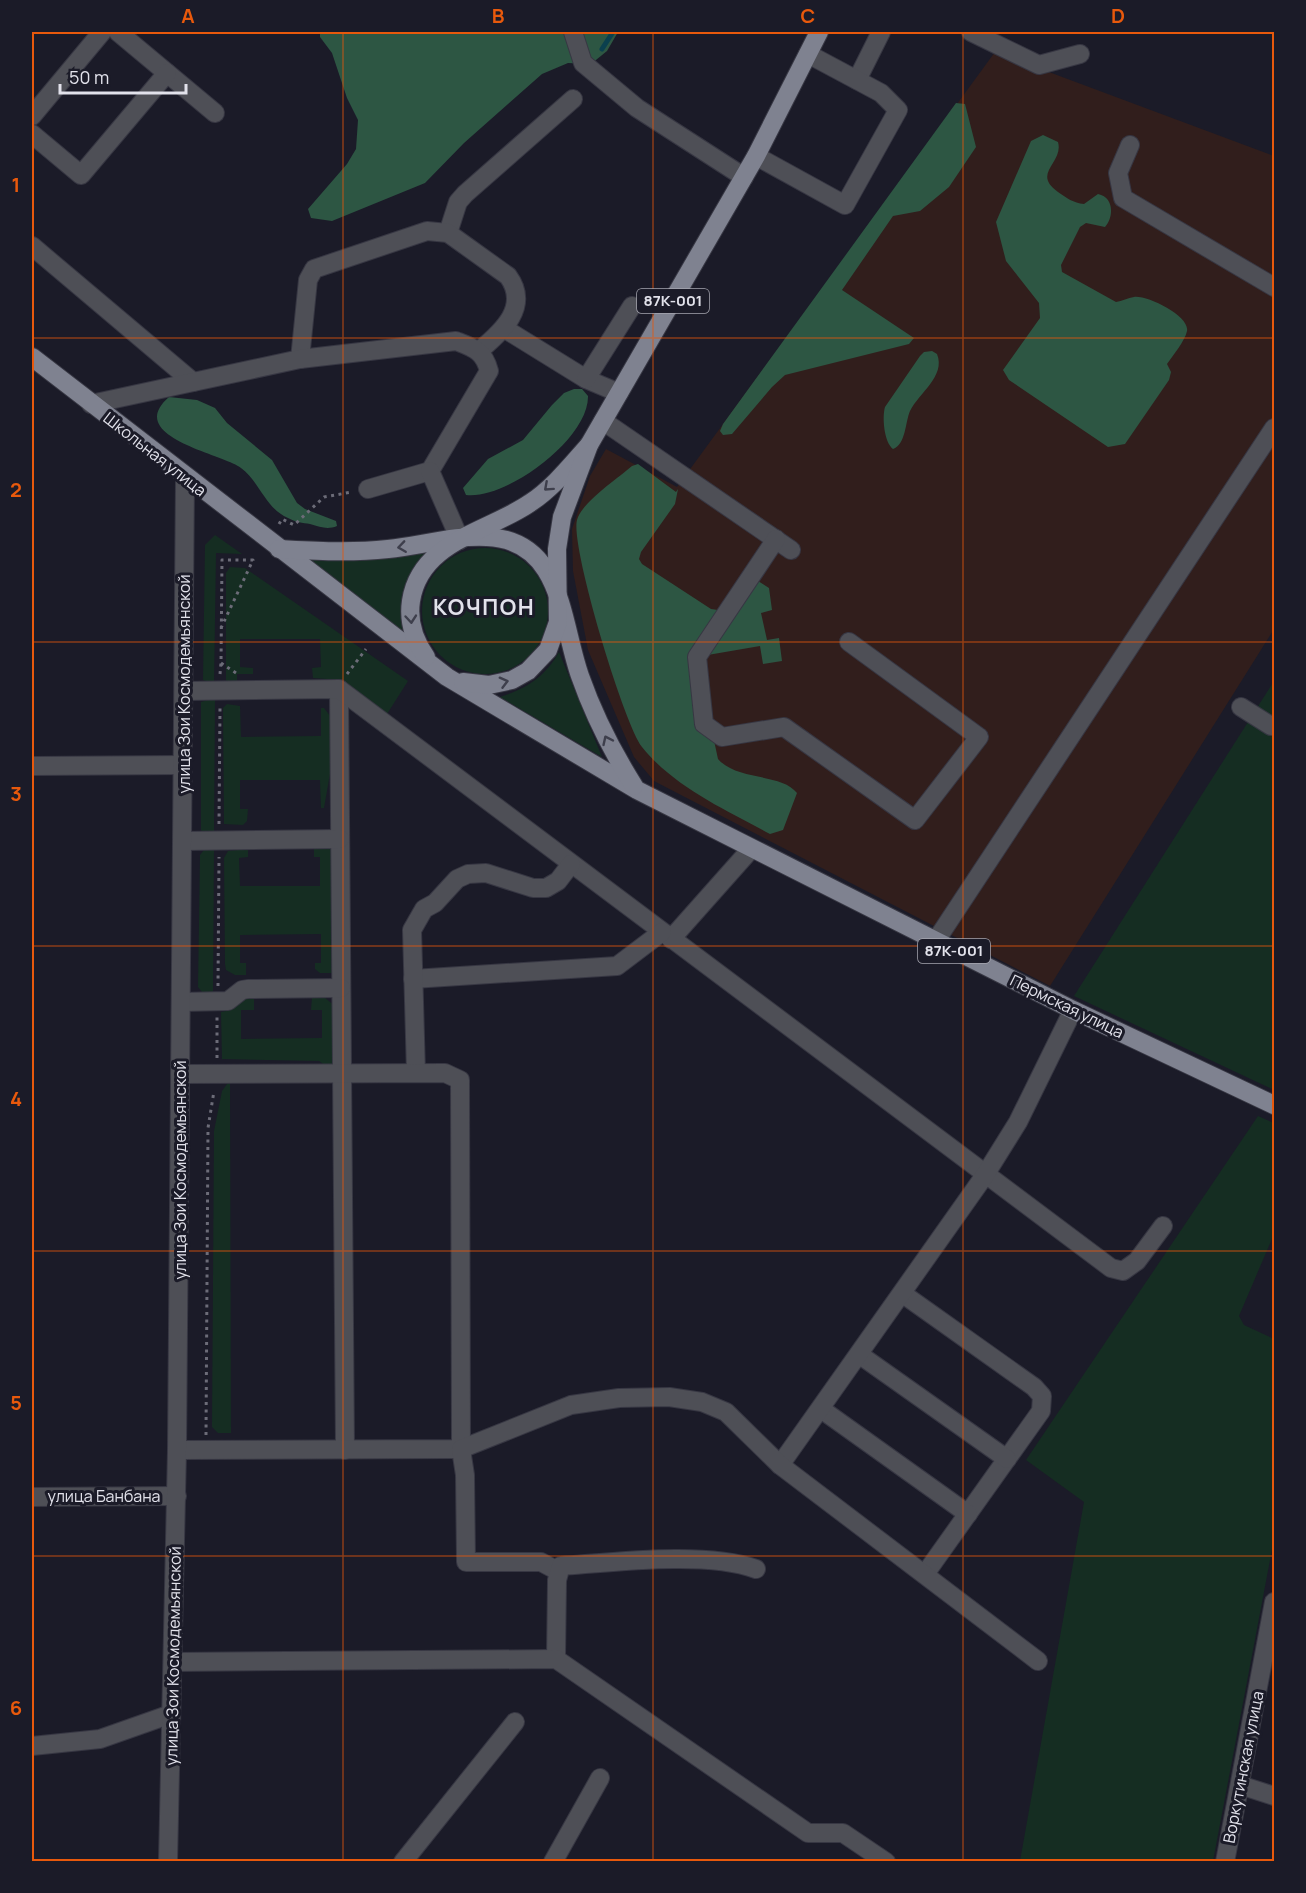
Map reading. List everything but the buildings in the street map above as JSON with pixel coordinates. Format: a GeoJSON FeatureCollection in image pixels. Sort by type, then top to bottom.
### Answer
{"type":"FeatureCollection","features":[{"type":"Feature","properties":{"kind":"main road","name":"87К-001"},"geometry":{"type":"LineString","coordinates":[[447,677],[470,684],[489,685],[512,680],[528,671],[542,658],[553,639],[558,622],[557,549],[562,517],[589,445],[756,156],[819,32]]}},
{"type":"Feature","properties":{"kind":"main road","name":"Школьная улица"},"geometry":{"type":"LineString","coordinates":[[32,357],[185,478],[447,677]]}},
{"type":"Feature","properties":{"kind":"main road","name":"87К-001"},"geometry":{"type":"LineString","coordinates":[[589,445],[531,502],[441,550],[426,565],[417,581],[410,604],[412,627],[418,645],[429,661],[447,677],[637,790]]}},
{"type":"Feature","properties":{"kind":"main road","name":"87К-001"},"geometry":{"type":"LineString","coordinates":[[460,540],[490,537],[519,545],[542,564],[558,593],[580,675],[608,744],[637,790]]}},
{"type":"Feature","properties":{"kind":"main road"},"geometry":{"type":"LineString","coordinates":[[279,549],[333,552],[386,550],[460,540]]}},
{"type":"Feature","properties":{"kind":"main road","name":"Пермская улица"},"geometry":{"type":"LineString","coordinates":[[637,790],[935,942],[1275,1106]]}},
{"type":"Feature","properties":{"kind":"street"},"geometry":{"type":"LineString","coordinates":[[32,116],[102,32]]}},
{"type":"Feature","properties":{"kind":"street"},"geometry":{"type":"LineString","coordinates":[[118,32],[215,113]]}},
{"type":"Feature","properties":{"kind":"street"},"geometry":{"type":"LineString","coordinates":[[573,32],[583,63],[637,108],[744,177]]}},
{"type":"Feature","properties":{"kind":"street"},"geometry":{"type":"LineString","coordinates":[[857,80],[881,32]]}},
{"type":"Feature","properties":{"kind":"street"},"geometry":{"type":"LineString","coordinates":[[971,32],[1039,65],[1080,54]]}},
{"type":"Feature","properties":{"kind":"street"},"geometry":{"type":"LineString","coordinates":[[756,156],[845,205],[898,110],[881,93],[808,54]]}},
{"type":"Feature","properties":{"kind":"street"},"geometry":{"type":"LineString","coordinates":[[32,134],[81,175],[167,73]]}},
{"type":"Feature","properties":{"kind":"street"},"geometry":{"type":"LineString","coordinates":[[447,233],[458,202],[465,194],[573,99]]}},
{"type":"Feature","properties":{"kind":"street"},"geometry":{"type":"LineString","coordinates":[[1130,145],[1118,173],[1123,198],[1275,287]]}},
{"type":"Feature","properties":{"kind":"street"},"geometry":{"type":"LineString","coordinates":[[300,359],[309,280],[314,269],[427,231],[447,233],[508,276],[515,286],[518,297],[505,329],[480,350]]}},
{"type":"Feature","properties":{"kind":"street"},"geometry":{"type":"LineString","coordinates":[[32,246],[193,382]]}},
{"type":"Feature","properties":{"kind":"street"},"geometry":{"type":"LineString","coordinates":[[586,379],[632,306]]}},
{"type":"Feature","properties":{"kind":"street"},"geometry":{"type":"LineString","coordinates":[[505,329],[586,379],[619,393]]}},
{"type":"Feature","properties":{"kind":"street"},"geometry":{"type":"LineString","coordinates":[[91,404],[300,359],[456,341],[480,350],[486,359],[489,371],[430,471],[368,489]]}},
{"type":"Feature","properties":{"kind":"street"},"geometry":{"type":"LineString","coordinates":[[603,421],[784,544],[697,657],[704,724],[723,737],[784,727],[915,820],[979,736],[849,642]]}},
{"type":"Feature","properties":{"kind":"street"},"geometry":{"type":"LineString","coordinates":[[935,942],[1275,428]]}},
{"type":"Feature","properties":{"kind":"street"},"geometry":{"type":"LineString","coordinates":[[430,471],[460,540]]}},
{"type":"Feature","properties":{"kind":"street","name":"улица Зои Космодемьянской"},"geometry":{"type":"LineString","coordinates":[[168,1862],[177,1496],[185,478]]}},
{"type":"Feature","properties":{"kind":"street"},"geometry":{"type":"LineString","coordinates":[[184,691],[342,682],[571,864],[985,1176],[1111,1268],[1123,1271],[1137,1261],[1163,1226]]}},
{"type":"Feature","properties":{"kind":"street"},"geometry":{"type":"LineString","coordinates":[[342,682],[340,839],[345,1450]]}},
{"type":"Feature","properties":{"kind":"street"},"geometry":{"type":"LineString","coordinates":[[1241,707],[1271,726]]}},
{"type":"Feature","properties":{"kind":"street"},"geometry":{"type":"LineString","coordinates":[[32,766],[183,765]]}},
{"type":"Feature","properties":{"kind":"street"},"geometry":{"type":"LineString","coordinates":[[183,841],[340,839]]}},
{"type":"Feature","properties":{"kind":"street"},"geometry":{"type":"LineString","coordinates":[[413,979],[617,966],[667,936],[751,849]]}},
{"type":"Feature","properties":{"kind":"street"},"geometry":{"type":"LineString","coordinates":[[416,1074],[412,930],[424,909],[435,903],[457,879],[468,874],[486,873],[533,888],[546,888],[558,881],[571,864]]}},
{"type":"Feature","properties":{"kind":"street"},"geometry":{"type":"LineString","coordinates":[[181,1002],[228,1001],[242,990],[248,989],[341,988]]}},
{"type":"Feature","properties":{"kind":"street"},"geometry":{"type":"LineString","coordinates":[[780,1465],[985,1176],[1018,1122],[1073,1010]]}},
{"type":"Feature","properties":{"kind":"street"},"geometry":{"type":"LineString","coordinates":[[180,1074],[445,1073],[460,1080],[461,1449],[465,1475],[466,1562],[541,1562],[558,1571]]}},
{"type":"Feature","properties":{"kind":"street"},"geometry":{"type":"LineString","coordinates":[[903,1294],[1034,1387],[1042,1396],[1041,1412],[926,1574]]}},
{"type":"Feature","properties":{"kind":"street"},"geometry":{"type":"LineString","coordinates":[[860,1355],[1007,1459]]}},
{"type":"Feature","properties":{"kind":"street"},"geometry":{"type":"LineString","coordinates":[[177,1450],[461,1449],[571,1405],[619,1398],[669,1397],[702,1402],[726,1412],[780,1465],[1038,1661]]}},
{"type":"Feature","properties":{"kind":"street"},"geometry":{"type":"LineString","coordinates":[[821,1409],[968,1514]]}},
{"type":"Feature","properties":{"kind":"street","name":"улица Банбана"},"geometry":{"type":"LineString","coordinates":[[32,1497],[177,1496]]}},
{"type":"Feature","properties":{"kind":"street"},"geometry":{"type":"LineString","coordinates":[[556,1659],[558,1571],[561,1566],[710,1559],[740,1563],[756,1569]]}},
{"type":"Feature","properties":{"kind":"street","name":"Воркутинская улица"},"geometry":{"type":"LineString","coordinates":[[1225,1862],[1275,1602]]}},
{"type":"Feature","properties":{"kind":"street"},"geometry":{"type":"LineString","coordinates":[[173,1662],[556,1659],[808,1833],[843,1833],[886,1862]]}},
{"type":"Feature","properties":{"kind":"street"},"geometry":{"type":"LineString","coordinates":[[32,1746],[100,1739],[171,1714]]}},
{"type":"Feature","properties":{"kind":"street"},"geometry":{"type":"LineString","coordinates":[[403,1862],[515,1722]]}},
{"type":"Feature","properties":{"kind":"street"},"geometry":{"type":"LineString","coordinates":[[553,1862],[600,1778]]}},
{"type":"Feature","properties":{"kind":"street"},"geometry":{"type":"LineString","coordinates":[[1239,1785],[1275,1796]]}},
{"type":"Feature","properties":{"kind":"path"},"geometry":{"type":"LineString","coordinates":[[279,524],[282,519],[294,525],[324,497],[368,489]]}},
{"type":"Feature","properties":{"kind":"path"},"geometry":{"type":"LineString","coordinates":[[206,1450],[208,1128],[217,1074],[220,663],[222,560],[253,560],[221,628]]}},
{"type":"Feature","properties":{"kind":"path"},"geometry":{"type":"LineString","coordinates":[[342,682],[352,672],[366,649]]}},
{"type":"Feature","properties":{"kind":"path"},"geometry":{"type":"LineString","coordinates":[[220,663],[240,675]]}},
{"type":"Feature","properties":{"kind":"shaded area"},"geometry":{"type":"Polygon","coordinates":[[[995,52],[1274,156],[1274,629],[1050,986],[654,781],[634,757],[588,650],[573,571],[572,529],[590,476],[606,449],[677,487],[995,52]]]}},
{"type":"Feature","properties":{"kind":"green space"},"geometry":{"type":"Polygon","coordinates":[[[320,32],[618,32],[607,51],[591,64],[568,63],[542,74],[464,143],[425,183],[332,221],[311,218],[308,209],[347,164],[356,149],[358,120],[347,98],[332,53],[320,37],[320,32]]]}},
{"type":"Feature","properties":{"kind":"green space"},"geometry":{"type":"Polygon","coordinates":[[[956,103],[965,104],[976,147],[949,187],[920,211],[893,216],[842,290],[914,338],[909,344],[785,375],[732,434],[723,435],[720,431],[723,424],[956,103]]]}},
{"type":"Feature","properties":{"kind":"green space"},"geometry":{"type":"Polygon","coordinates":[[[1043,135],[1058,142],[1059,149],[1048,173],[1047,179],[1050,185],[1067,198],[1084,204],[1098,194],[1107,199],[1111,208],[1110,218],[1105,227],[1086,223],[1080,227],[1061,265],[1062,272],[1116,302],[1134,297],[1148,299],[1175,313],[1186,325],[1187,331],[1184,339],[1167,364],[1171,372],[1169,380],[1125,444],[1108,447],[1009,380],[1003,370],[1040,318],[1039,303],[1006,261],[996,222],[1031,141],[1043,135]]]}},
{"type":"Feature","properties":{"kind":"green space"},"geometry":{"type":"Polygon","coordinates":[[[932,351],[937,354],[938,370],[910,411],[903,438],[893,449],[885,429],[885,407],[920,356],[924,352],[932,351]]]}},
{"type":"Feature","properties":{"kind":"green space"},"geometry":{"type":"Polygon","coordinates":[[[582,389],[588,396],[585,413],[560,448],[542,464],[502,488],[483,494],[466,495],[463,488],[488,459],[523,440],[564,393],[582,389]]]}},
{"type":"Feature","properties":{"kind":"green space"},"geometry":{"type":"Polygon","coordinates":[[[169,397],[197,400],[215,408],[227,423],[272,460],[297,503],[305,509],[336,521],[337,526],[324,528],[296,521],[280,514],[241,468],[181,442],[167,433],[158,423],[158,411],[169,397]]]}},
{"type":"Feature","properties":{"kind":"green space"},"geometry":{"type":"Polygon","coordinates":[[[638,464],[676,492],[678,489],[675,504],[641,552],[639,559],[642,564],[711,609],[725,608],[758,581],[769,588],[772,610],[761,613],[767,640],[779,638],[782,661],[763,664],[760,646],[696,657],[718,759],[736,771],[781,782],[797,793],[783,830],[770,834],[685,786],[669,774],[642,747],[623,705],[590,597],[577,536],[577,520],[593,498],[632,466],[638,464]]]}},
{"type":"Feature","properties":{"kind":"green space"},"geometry":{"type":"Polygon","coordinates":[[[215,535],[242,554],[216,553],[214,684],[203,680],[205,545],[215,535]]]}},
{"type":"Feature","properties":{"kind":"green space"},"geometry":{"type":"Polygon","coordinates":[[[485,548],[509,552],[530,566],[544,587],[548,611],[544,635],[530,656],[509,670],[485,674],[461,670],[440,656],[426,635],[422,611],[426,587],[440,566],[461,552],[485,548]]]}},
{"type":"Feature","properties":{"kind":"green space"},"geometry":{"type":"Polygon","coordinates":[[[434,549],[421,563],[412,644],[298,557],[434,549]]]}},
{"type":"Feature","properties":{"kind":"green space"},"geometry":{"type":"Polygon","coordinates":[[[230,567],[245,568],[408,681],[387,714],[341,680],[313,678],[312,668],[321,667],[320,639],[240,639],[240,667],[253,668],[253,674],[237,674],[237,685],[226,683],[226,573],[230,567]]]}},
{"type":"Feature","properties":{"kind":"green space"},"geometry":{"type":"Polygon","coordinates":[[[559,652],[602,757],[500,697],[534,681],[548,668],[559,652]]]}},
{"type":"Feature","properties":{"kind":"green space"},"geometry":{"type":"Polygon","coordinates":[[[1274,681],[1274,1090],[1074,996],[1274,681]]]}},
{"type":"Feature","properties":{"kind":"green space"},"geometry":{"type":"Polygon","coordinates":[[[215,698],[214,833],[203,833],[201,830],[201,702],[215,698]]]}},
{"type":"Feature","properties":{"kind":"green space"},"geometry":{"type":"Polygon","coordinates":[[[227,704],[240,706],[241,737],[321,736],[321,708],[324,708],[331,717],[331,768],[324,808],[321,808],[320,780],[240,780],[240,809],[248,809],[247,821],[243,825],[224,824],[223,708],[227,704]]]}},
{"type":"Feature","properties":{"kind":"green space"},"geometry":{"type":"Polygon","coordinates":[[[314,848],[333,848],[333,973],[320,973],[315,969],[315,963],[321,963],[321,934],[240,935],[240,963],[246,963],[246,975],[235,975],[226,970],[224,858],[228,851],[248,849],[248,857],[239,858],[240,886],[320,886],[320,857],[314,857],[314,848]]]}},
{"type":"Feature","properties":{"kind":"green space"},"geometry":{"type":"Polygon","coordinates":[[[214,849],[213,992],[202,992],[198,987],[200,855],[204,850],[214,849]]]}},
{"type":"Feature","properties":{"kind":"green space"},"geometry":{"type":"Polygon","coordinates":[[[312,997],[324,997],[336,1007],[336,1065],[326,1066],[319,1061],[222,1059],[221,1012],[231,1010],[243,998],[254,998],[254,1010],[241,1010],[241,1039],[322,1038],[322,1010],[311,1010],[312,997]]]}},
{"type":"Feature","properties":{"kind":"green space"},"geometry":{"type":"Polygon","coordinates":[[[230,1080],[231,1433],[218,1433],[212,1427],[214,1131],[222,1091],[230,1080]]]}},
{"type":"Feature","properties":{"kind":"green space"},"geometry":{"type":"Polygon","coordinates":[[[1258,1116],[1274,1123],[1274,1234],[1239,1316],[1244,1325],[1274,1339],[1274,1539],[1213,1861],[1020,1861],[1084,1502],[1026,1460],[1258,1116]]]}},
{"type":"Feature","properties":{"kind":"waterway"},"geometry":{"type":"LineString","coordinates":[[602,49],[613,32]]}},
{"type":"Feature","properties":{"kind":"district","name":"КОЧПОН"},"geometry":{"type":"Point","coordinates":[484,607]}}]}
